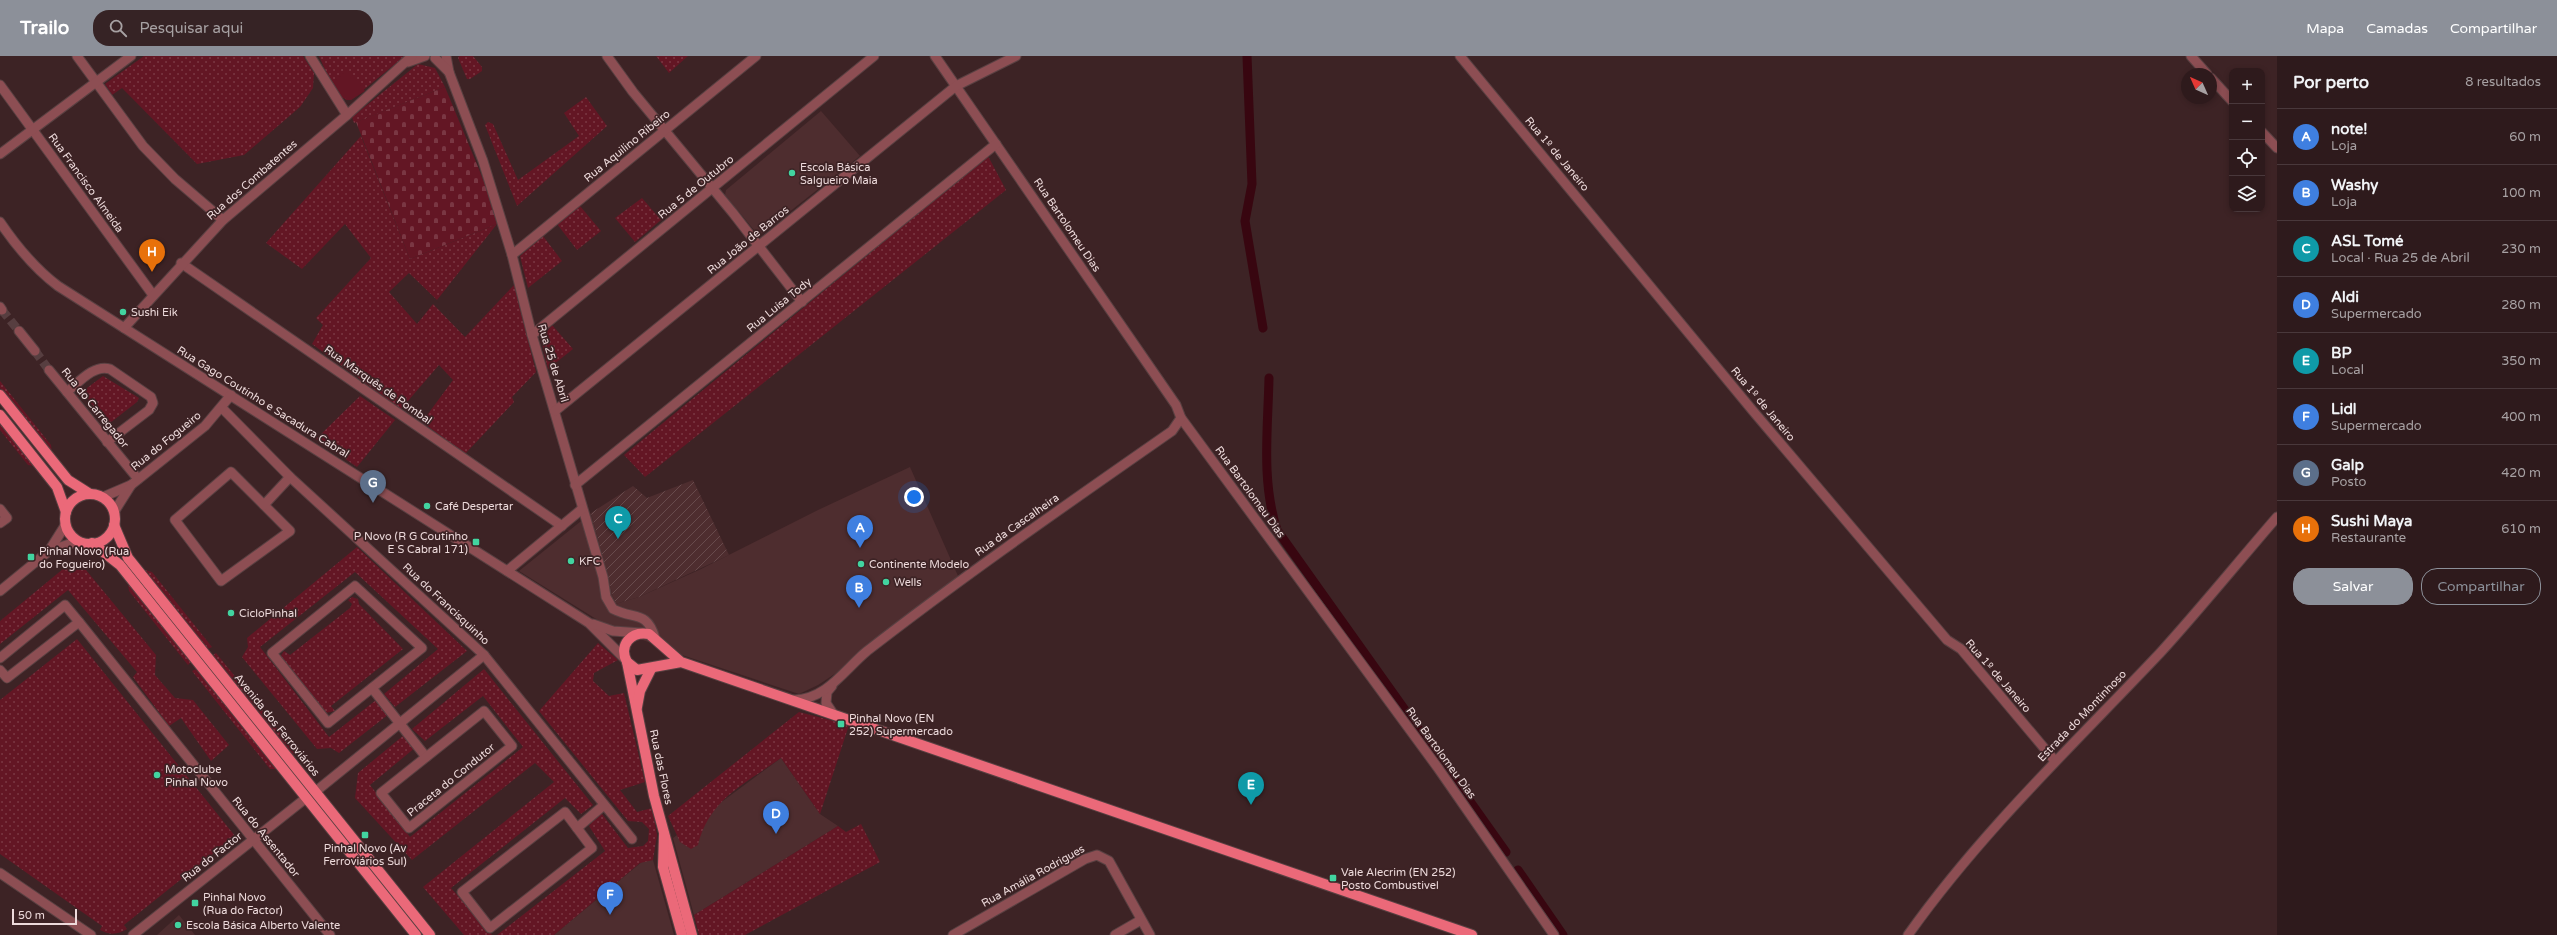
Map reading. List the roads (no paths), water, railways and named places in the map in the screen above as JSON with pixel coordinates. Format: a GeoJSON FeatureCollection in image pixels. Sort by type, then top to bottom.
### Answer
{"type":"FeatureCollection","features":[{"type":"Feature","properties":{"kind":"main road"},"geometry":{"type":"LineString","coordinates":[[0,395],[68,480],[90,494],[103,497],[114,512]]}},
{"type":"Feature","properties":{"kind":"main road"},"geometry":{"type":"LineString","coordinates":[[0,415],[57,487],[66,512],[66,524],[72,536],[78,541],[92,543],[106,538],[114,525]]}},
{"type":"Feature","properties":{"kind":"main road"},"geometry":{"type":"LineString","coordinates":[[66,512],[75,499],[90,494]]}},
{"type":"Feature","properties":{"kind":"main road","name":"Avenida dos Ferroviários"},"geometry":{"type":"LineString","coordinates":[[114,512],[114,525],[128,558],[430,935]]}},
{"type":"Feature","properties":{"kind":"main road","name":"Avenida dos Ferroviários"},"geometry":{"type":"LineString","coordinates":[[92,543],[120,565],[416,935]]}},
{"type":"Feature","properties":{"kind":"main road"},"geometry":{"type":"LineString","coordinates":[[681,662],[637,670],[626,660],[624,646],[627,641],[636,634],[642,633],[657,641],[681,662],[1472,935]]}},
{"type":"Feature","properties":{"kind":"main road"},"geometry":{"type":"LineString","coordinates":[[637,707],[640,691],[652,668],[659,660],[661,652],[657,641]]}},
{"type":"Feature","properties":{"kind":"main road","name":"Rua das Flores"},"geometry":{"type":"LineString","coordinates":[[626,660],[632,695],[637,707],[654,796],[692,935]]}},
{"type":"Feature","properties":{"kind":"main road","name":"Rua das Flores"},"geometry":{"type":"LineString","coordinates":[[664,831],[662,866],[682,935]]}},
{"type":"Feature","properties":{"kind":"street"},"geometry":{"type":"LineString","coordinates":[[76,56],[143,146],[175,179],[223,220]]}},
{"type":"Feature","properties":{"kind":"street"},"geometry":{"type":"LineString","coordinates":[[0,154],[131,56]]}},
{"type":"Feature","properties":{"kind":"street"},"geometry":{"type":"LineString","coordinates":[[310,56],[347,115]]}},
{"type":"Feature","properties":{"kind":"street","name":"Rua dos Combatentes"},"geometry":{"type":"LineString","coordinates":[[124,328],[181,263],[223,220],[347,115],[410,59],[432,56]]}},
{"type":"Feature","properties":{"kind":"street","name":"Rua 25 de Abril"},"geometry":{"type":"LineString","coordinates":[[432,56],[449,72]]}},
{"type":"Feature","properties":{"kind":"street","name":"Rua 25 de Abril"},"geometry":{"type":"LineString","coordinates":[[446,56],[449,72],[483,160],[512,255],[532,336],[555,411],[609,603],[621,613],[645,619],[651,624],[657,641]]}},
{"type":"Feature","properties":{"kind":"street"},"geometry":{"type":"LineString","coordinates":[[607,56],[633,92],[666,130],[760,246],[802,302]]}},
{"type":"Feature","properties":{"kind":"street","name":"Rua Aquilino Ribeiro"},"geometry":{"type":"LineString","coordinates":[[512,255],[756,56]]}},
{"type":"Feature","properties":{"kind":"street","name":"Rua 5 de Outubro"},"geometry":{"type":"LineString","coordinates":[[532,336],[874,56]]}},
{"type":"Feature","properties":{"kind":"street","name":"Rua Bartolomeu Dias"},"geometry":{"type":"LineString","coordinates":[[935,56],[1176,405],[1181,418],[1438,768],[1554,935]]}},
{"type":"Feature","properties":{"kind":"street","name":"Rua João de Barros"},"geometry":{"type":"LineString","coordinates":[[555,411],[956,86],[1016,56]]}},
{"type":"Feature","properties":{"kind":"street","name":"Rua 1º de Janeiro"},"geometry":{"type":"LineString","coordinates":[[1460,56],[1758,416],[1947,640],[1961,649],[2055,761]]}},
{"type":"Feature","properties":{"kind":"street"},"geometry":{"type":"LineString","coordinates":[[2191,56],[2202,68]]}},
{"type":"Feature","properties":{"kind":"street","name":"Rua Francisco Almeida"},"geometry":{"type":"LineString","coordinates":[[0,85],[153,295]]}},
{"type":"Feature","properties":{"kind":"street"},"geometry":{"type":"LineString","coordinates":[[2217,85],[2229,98]]}},
{"type":"Feature","properties":{"kind":"street"},"geometry":{"type":"LineString","coordinates":[[2265,135],[2277,148]]}},
{"type":"Feature","properties":{"kind":"street","name":"Rua Luísa Tody"},"geometry":{"type":"LineString","coordinates":[[575,485],[996,144]]}},
{"type":"Feature","properties":{"kind":"street","name":"Rua Gago Coutinho e Sacadura Cabral"},"geometry":{"type":"LineString","coordinates":[[0,222],[17,247],[40,272],[124,328],[589,623],[626,660]]}},
{"type":"Feature","properties":{"kind":"street","name":"Rua Marquês de Pombal"},"geometry":{"type":"LineString","coordinates":[[181,263],[562,526]]}},
{"type":"Feature","properties":{"kind":"street"},"geometry":{"type":"LineString","coordinates":[[19,332],[35,351]]}},
{"type":"Feature","properties":{"kind":"street"},"geometry":{"type":"LineString","coordinates":[[67,392],[96,369],[103,367],[110,369],[151,397],[153,403],[149,410],[107,442]]}},
{"type":"Feature","properties":{"kind":"street","name":"Rua do Carregador"},"geometry":{"type":"LineString","coordinates":[[49,370],[107,442],[134,482]]}},
{"type":"Feature","properties":{"kind":"street","name":"Rua do Fogueiro"},"geometry":{"type":"LineString","coordinates":[[103,497],[134,482],[205,426],[222,408],[231,395]]}},
{"type":"Feature","properties":{"kind":"street","name":"Rua do Francisquinho"},"geometry":{"type":"LineString","coordinates":[[222,408],[290,477],[484,655],[632,839]]}},
{"type":"Feature","properties":{"kind":"street","name":"Rua da Cascalheira"},"geometry":{"type":"LineString","coordinates":[[790,700],[810,698],[832,684],[862,656],[950,586],[1172,431],[1181,418]]}},
{"type":"Feature","properties":{"kind":"street"},"geometry":{"type":"LineString","coordinates":[[231,472],[264,505],[290,531],[222,581],[175,520],[231,472]]}},
{"type":"Feature","properties":{"kind":"street"},"geometry":{"type":"LineString","coordinates":[[264,505],[290,477]]}},
{"type":"Feature","properties":{"kind":"street","name":"Rua do Fogueiro"},"geometry":{"type":"LineString","coordinates":[[114,512],[134,482]]}},
{"type":"Feature","properties":{"kind":"street"},"geometry":{"type":"LineString","coordinates":[[0,509],[7,518],[0,523]]}},
{"type":"Feature","properties":{"kind":"street"},"geometry":{"type":"LineString","coordinates":[[507,572],[582,509]]}},
{"type":"Feature","properties":{"kind":"street","name":"Estrada do Montinhoso"},"geometry":{"type":"LineString","coordinates":[[1908,935],[1932,901],[2055,761],[2161,652],[2277,518]]}},
{"type":"Feature","properties":{"kind":"street"},"geometry":{"type":"LineString","coordinates":[[0,591],[49,551],[66,524]]}},
{"type":"Feature","properties":{"kind":"street"},"geometry":{"type":"LineString","coordinates":[[49,551],[78,541]]}},
{"type":"Feature","properties":{"kind":"street"},"geometry":{"type":"LineString","coordinates":[[354,586],[422,648],[372,688],[328,723],[272,653],[354,586]]}},
{"type":"Feature","properties":{"kind":"street","name":"Rua do Assentador"},"geometry":{"type":"LineString","coordinates":[[0,658],[65,605],[330,935]]}},
{"type":"Feature","properties":{"kind":"street"},"geometry":{"type":"LineString","coordinates":[[0,670],[3,681],[78,622]]}},
{"type":"Feature","properties":{"kind":"street","name":"Rua Gago Coutinho e Sacadura Cabral"},"geometry":{"type":"LineString","coordinates":[[589,623],[613,631],[642,633]]}},
{"type":"Feature","properties":{"kind":"street"},"geometry":{"type":"LineString","coordinates":[[315,792],[484,655]]}},
{"type":"Feature","properties":{"kind":"street","name":"Rua da Cascalheira"},"geometry":{"type":"LineString","coordinates":[[832,684],[828,692],[826,703],[834,714]]}},
{"type":"Feature","properties":{"kind":"street"},"geometry":{"type":"LineString","coordinates":[[372,688],[426,757]]}},
{"type":"Feature","properties":{"kind":"street","name":"Praceta do Condutor"},"geometry":{"type":"LineString","coordinates":[[484,711],[512,746],[409,828],[382,793],[426,757],[484,711]]}},
{"type":"Feature","properties":{"kind":"street","name":"Rua do Factor"},"geometry":{"type":"LineString","coordinates":[[133,935],[306,798]]}},
{"type":"Feature","properties":{"kind":"street"},"geometry":{"type":"LineString","coordinates":[[577,828],[604,805]]}},
{"type":"Feature","properties":{"kind":"street"},"geometry":{"type":"LineString","coordinates":[[565,812],[577,828],[592,848],[490,928],[462,892],[565,812]]}},
{"type":"Feature","properties":{"kind":"street","name":"Rua Amália Rodrigues"},"geometry":{"type":"LineString","coordinates":[[958,934],[1084,859],[1097,855],[1108,861],[1141,920]]}},
{"type":"Feature","properties":{"kind":"street"},"geometry":{"type":"LineString","coordinates":[[0,873],[91,935]]}},
{"type":"Feature","properties":{"kind":"street"},"geometry":{"type":"LineString","coordinates":[[1115,935],[1141,920],[1150,935]]}},
{"type":"Feature","properties":{"kind":"waterway"},"geometry":{"type":"LineString","coordinates":[[1247,56],[1252,184],[1245,221],[1263,328]]}},
{"type":"Feature","properties":{"kind":"waterway"},"geometry":{"type":"LineString","coordinates":[[1269,378],[1267,474],[1272,511],[1277,530],[1506,852]]}},
{"type":"Feature","properties":{"kind":"waterway"},"geometry":{"type":"LineString","coordinates":[[1518,870],[1563,935]]}},
{"type":"Feature","properties":{"kind":"tunnel"},"geometry":{"type":"LineString","coordinates":[[2,310],[19,331]]}},
{"type":"Feature","properties":{"kind":"tunnel"},"geometry":{"type":"LineString","coordinates":[[35,351],[49,370]]}},
{"type":"Feature","properties":{"kind":"place","name":"Escola Básica Salgueiro Maia"},"geometry":{"type":"Point","coordinates":[792,173]}},
{"type":"Feature","properties":{"kind":"place","name":"Sushi Maya"},"geometry":{"type":"Point","coordinates":[152,272]}},
{"type":"Feature","properties":{"kind":"place","name":"Sushi Eik"},"geometry":{"type":"Point","coordinates":[123,312]}},
{"type":"Feature","properties":{"kind":"place","name":"Galp"},"geometry":{"type":"Point","coordinates":[373,503]}},
{"type":"Feature","properties":{"kind":"place","name":"Café Despertar"},"geometry":{"type":"Point","coordinates":[427,506]}},
{"type":"Feature","properties":{"kind":"place","name":"ASL Tomé"},"geometry":{"type":"Point","coordinates":[618,539]}},
{"type":"Feature","properties":{"kind":"place","name":"P Novo (R G Coutinho E S Cabral 171)"},"geometry":{"type":"Point","coordinates":[476,542]}},
{"type":"Feature","properties":{"kind":"place","name":"note!"},"geometry":{"type":"Point","coordinates":[860,548]}},
{"type":"Feature","properties":{"kind":"place","name":"Pinhal Novo (Rua do Fogueiro)"},"geometry":{"type":"Point","coordinates":[31,557]}},
{"type":"Feature","properties":{"kind":"place","name":"KFC"},"geometry":{"type":"Point","coordinates":[571,561]}},
{"type":"Feature","properties":{"kind":"place","name":"Continente Modelo"},"geometry":{"type":"Point","coordinates":[861,564]}},
{"type":"Feature","properties":{"kind":"place","name":"Wells"},"geometry":{"type":"Point","coordinates":[886,582]}},
{"type":"Feature","properties":{"kind":"place","name":"Washy"},"geometry":{"type":"Point","coordinates":[859,608]}},
{"type":"Feature","properties":{"kind":"place","name":"CicloPinhal"},"geometry":{"type":"Point","coordinates":[231,613]}},
{"type":"Feature","properties":{"kind":"place","name":"Pinhal Novo (EN 252) Supermercado"},"geometry":{"type":"Point","coordinates":[841,724]}},
{"type":"Feature","properties":{"kind":"place","name":"Motoclube Pinhal Novo"},"geometry":{"type":"Point","coordinates":[157,775]}},
{"type":"Feature","properties":{"kind":"place","name":"BP"},"geometry":{"type":"Point","coordinates":[1251,805]}},
{"type":"Feature","properties":{"kind":"place","name":"Aldi"},"geometry":{"type":"Point","coordinates":[776,834]}},
{"type":"Feature","properties":{"kind":"place","name":"Pinhal Novo (Av Ferroviários Sul)"},"geometry":{"type":"Point","coordinates":[365,835]}},
{"type":"Feature","properties":{"kind":"place","name":"Vale Alecrim (EN 252) Posto Combustivel"},"geometry":{"type":"Point","coordinates":[1333,878]}},
{"type":"Feature","properties":{"kind":"place","name":"Pinhal Novo (Rua do Factor)"},"geometry":{"type":"Point","coordinates":[195,903]}},
{"type":"Feature","properties":{"kind":"place","name":"Lidl"},"geometry":{"type":"Point","coordinates":[610,915]}},
{"type":"Feature","properties":{"kind":"place","name":"Escola Básica Alberto Valente"},"geometry":{"type":"Point","coordinates":[178,925]}}]}
